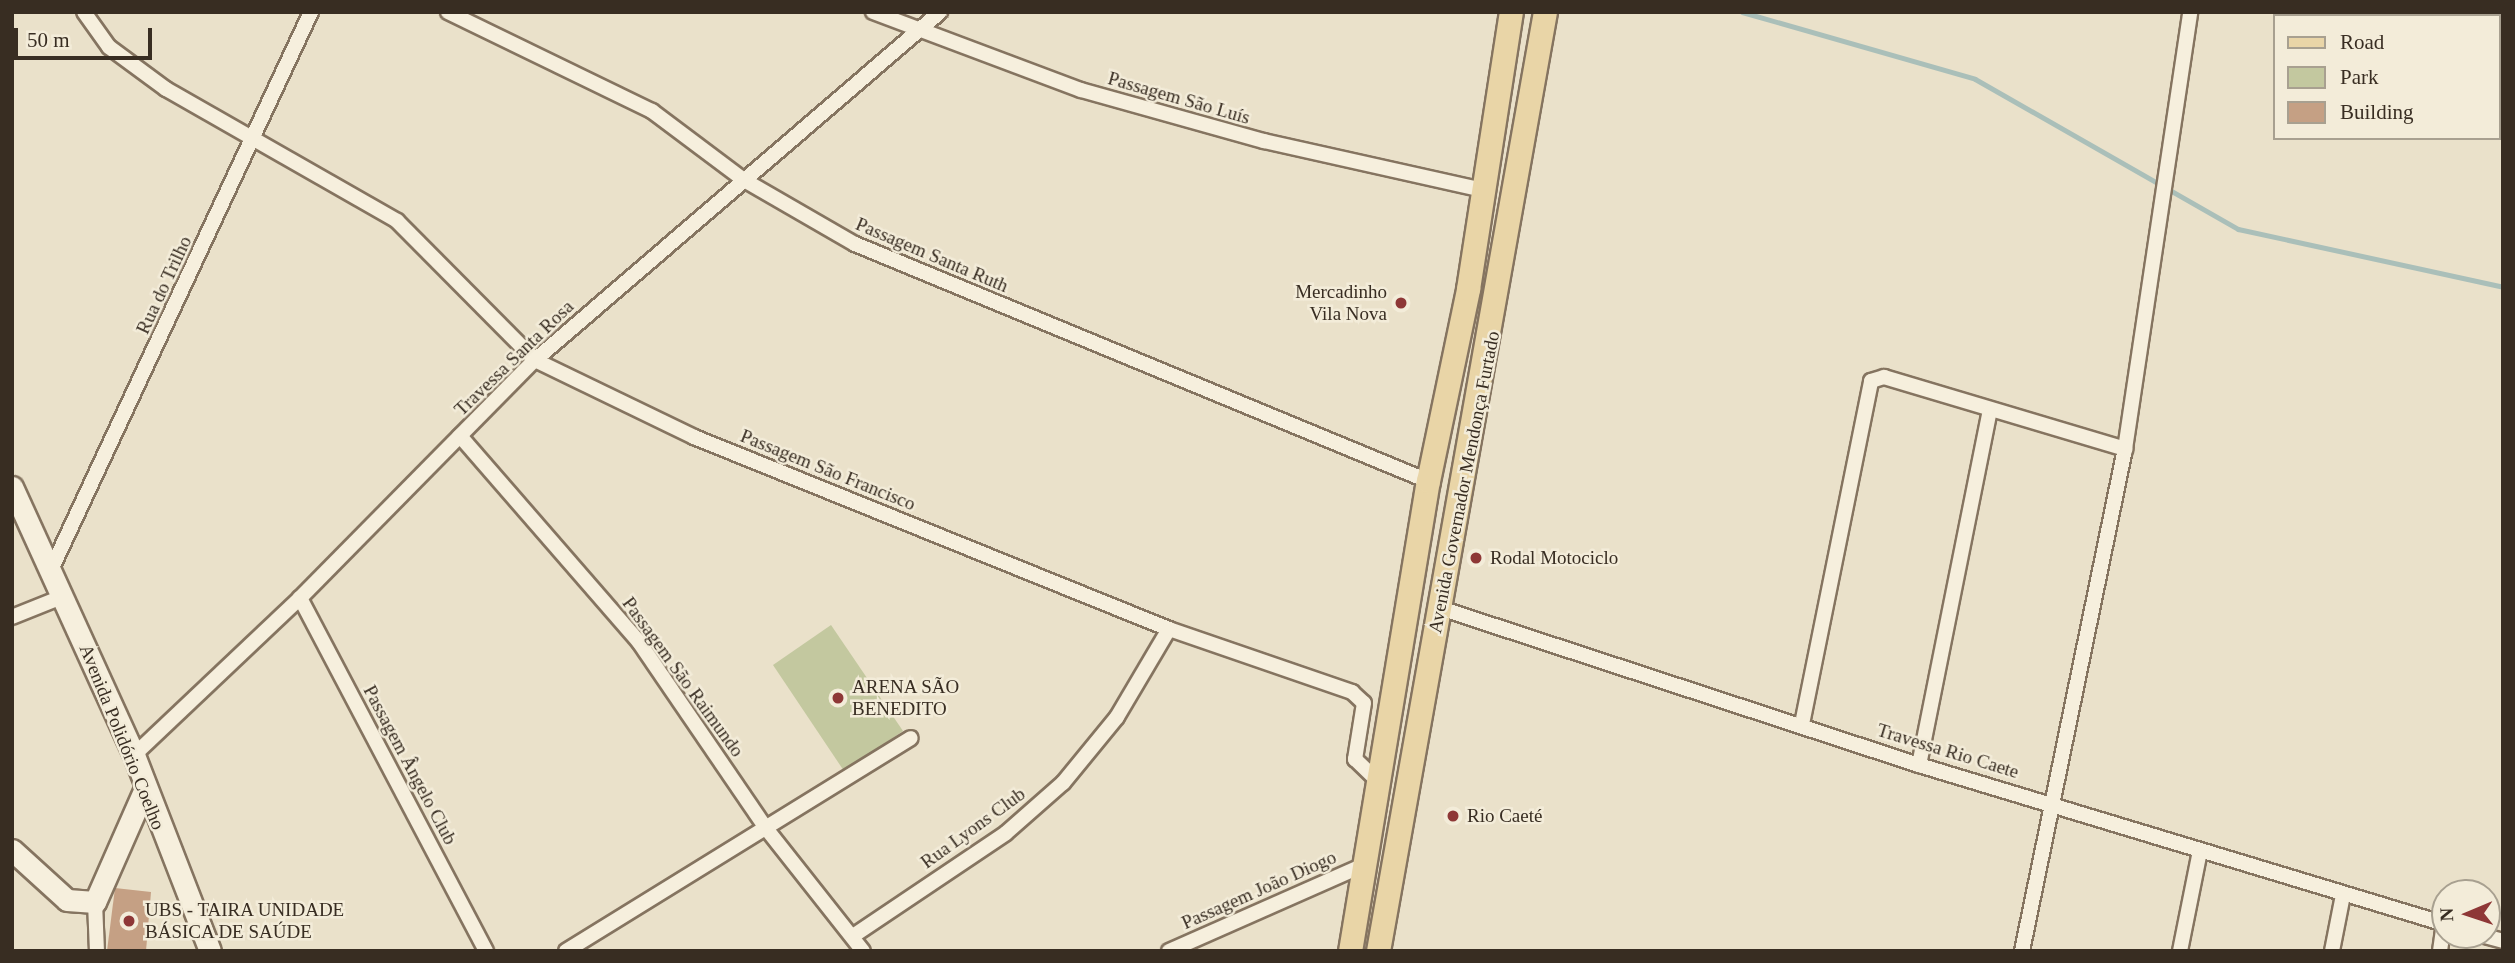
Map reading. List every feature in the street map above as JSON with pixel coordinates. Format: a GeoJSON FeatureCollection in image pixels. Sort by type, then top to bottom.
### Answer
{"type":"FeatureCollection","features":[{"type":"Feature","properties":{"kind":"main road","name":"Avenida Governador Mendonça Furtado"},"geometry":{"type":"LineString","coordinates":[[1350,951],[1429,481],[1484,190],[1511,12]]}},
{"type":"Feature","properties":{"kind":"main road","name":"Avenida Governador Mendonça Furtado"},"geometry":{"type":"LineString","coordinates":[[1378,951],[1443,609],[1545,12]]}},
{"type":"Feature","properties":{"kind":"street","name":"Passagem São Francisco"},"geometry":{"type":"LineString","coordinates":[[85,12],[109,47],[252,140],[397,221],[535,360],[694,437],[1169,629],[1360,697],[1364,709],[1355,759],[1378,781]]}},
{"type":"Feature","properties":{"kind":"street","name":"Rua do Trilho"},"geometry":{"type":"LineString","coordinates":[[50,572],[311,12]]}},
{"type":"Feature","properties":{"kind":"street","name":"Passagem Santa Ruth"},"geometry":{"type":"LineString","coordinates":[[448,12],[652,111],[744,180],[910,270],[1429,481]]}},
{"type":"Feature","properties":{"kind":"street","name":"Passagem São Luís"},"geometry":{"type":"LineString","coordinates":[[873,12],[1169,116],[1484,190]]}},
{"type":"Feature","properties":{"kind":"street","name":"Travessa Santa Rosa"},"geometry":{"type":"LineString","coordinates":[[134,755],[300,598],[535,360],[940,12]]}},
{"type":"Feature","properties":{"kind":"street"},"geometry":{"type":"LineString","coordinates":[[2022,951],[2049,800],[2125,449],[2190,12]]}},
{"type":"Feature","properties":{"kind":"street"},"geometry":{"type":"LineString","coordinates":[[1802,724],[1867,385],[1884,377],[1990,411],[2125,449]]}},
{"type":"Feature","properties":{"kind":"street"},"geometry":{"type":"LineString","coordinates":[[1919,765],[1990,411]]}},
{"type":"Feature","properties":{"kind":"street","name":"Passagem São Raimundo"},"geometry":{"type":"LineString","coordinates":[[460,436],[639,642],[765,827],[863,951]]}},
{"type":"Feature","properties":{"kind":"street","name":"Avenida Polidório Coelho"},"geometry":{"type":"LineString","coordinates":[[12,487],[134,755],[144,791],[210,951]]}},
{"type":"Feature","properties":{"kind":"street"},"geometry":{"type":"LineString","coordinates":[[12,617],[62,597]]}},
{"type":"Feature","properties":{"kind":"street","name":"Passagem Ângelo Club"},"geometry":{"type":"LineString","coordinates":[[300,598],[486,951]]}},
{"type":"Feature","properties":{"kind":"street","name":"Travessa Rio Caete"},"geometry":{"type":"LineString","coordinates":[[1443,609],[1802,724],[1919,765],[2049,800],[2200,850],[2431,920]]}},
{"type":"Feature","properties":{"kind":"street","name":"Rua Lyons Club"},"geometry":{"type":"LineString","coordinates":[[853,936],[1006,833],[1063,783],[1117,717],[1169,629]]}},
{"type":"Feature","properties":{"kind":"street"},"geometry":{"type":"LineString","coordinates":[[566,951],[911,738]]}},
{"type":"Feature","properties":{"kind":"street"},"geometry":{"type":"LineString","coordinates":[[97,951],[95,902],[144,791]]}},
{"type":"Feature","properties":{"kind":"street"},"geometry":{"type":"LineString","coordinates":[[12,850],[67,900],[95,902]]}},
{"type":"Feature","properties":{"kind":"street"},"geometry":{"type":"LineString","coordinates":[[2180,951],[2200,850]]}},
{"type":"Feature","properties":{"kind":"street","name":"Passagem João Diogo"},"geometry":{"type":"LineString","coordinates":[[1169,951],[1364,865]]}},
{"type":"Feature","properties":{"kind":"street"},"geometry":{"type":"LineString","coordinates":[[2332,951],[2343,895]]}},
{"type":"Feature","properties":{"kind":"green space","name":"ARENA SÃO BENEDITO"},"geometry":{"type":"Polygon","coordinates":[[[831,625],[903,731],[844,771],[773,665],[831,625]]]}},
{"type":"Feature","properties":{"kind":"building","name":"UBS - TAIRA UNIDADE BÁSICA DE SAÚDE"},"geometry":{"type":"Polygon","coordinates":[[[115,888],[151,892],[146,951],[107,951],[115,888]]]}},
{"type":"Feature","properties":{"kind":"waterway"},"geometry":{"type":"LineString","coordinates":[[1742,12],[1975,79],[2238,229],[2503,287]]}},
{"type":"Feature","properties":{"kind":"place","name":"Mercadinho Vila Nova"},"geometry":{"type":"Point","coordinates":[1401,303]}},
{"type":"Feature","properties":{"kind":"place","name":"Rodal Motociclo"},"geometry":{"type":"Point","coordinates":[1476,558]}},
{"type":"Feature","properties":{"kind":"place","name":"ARENA SÃO BENEDITO"},"geometry":{"type":"Point","coordinates":[838,698]}},
{"type":"Feature","properties":{"kind":"place","name":"Rio Caeté"},"geometry":{"type":"Point","coordinates":[1453,816]}},
{"type":"Feature","properties":{"kind":"place","name":"UBS - TAIRA UNIDADE BÁSICA DE SAÚDE"},"geometry":{"type":"Point","coordinates":[129,921]}}]}
